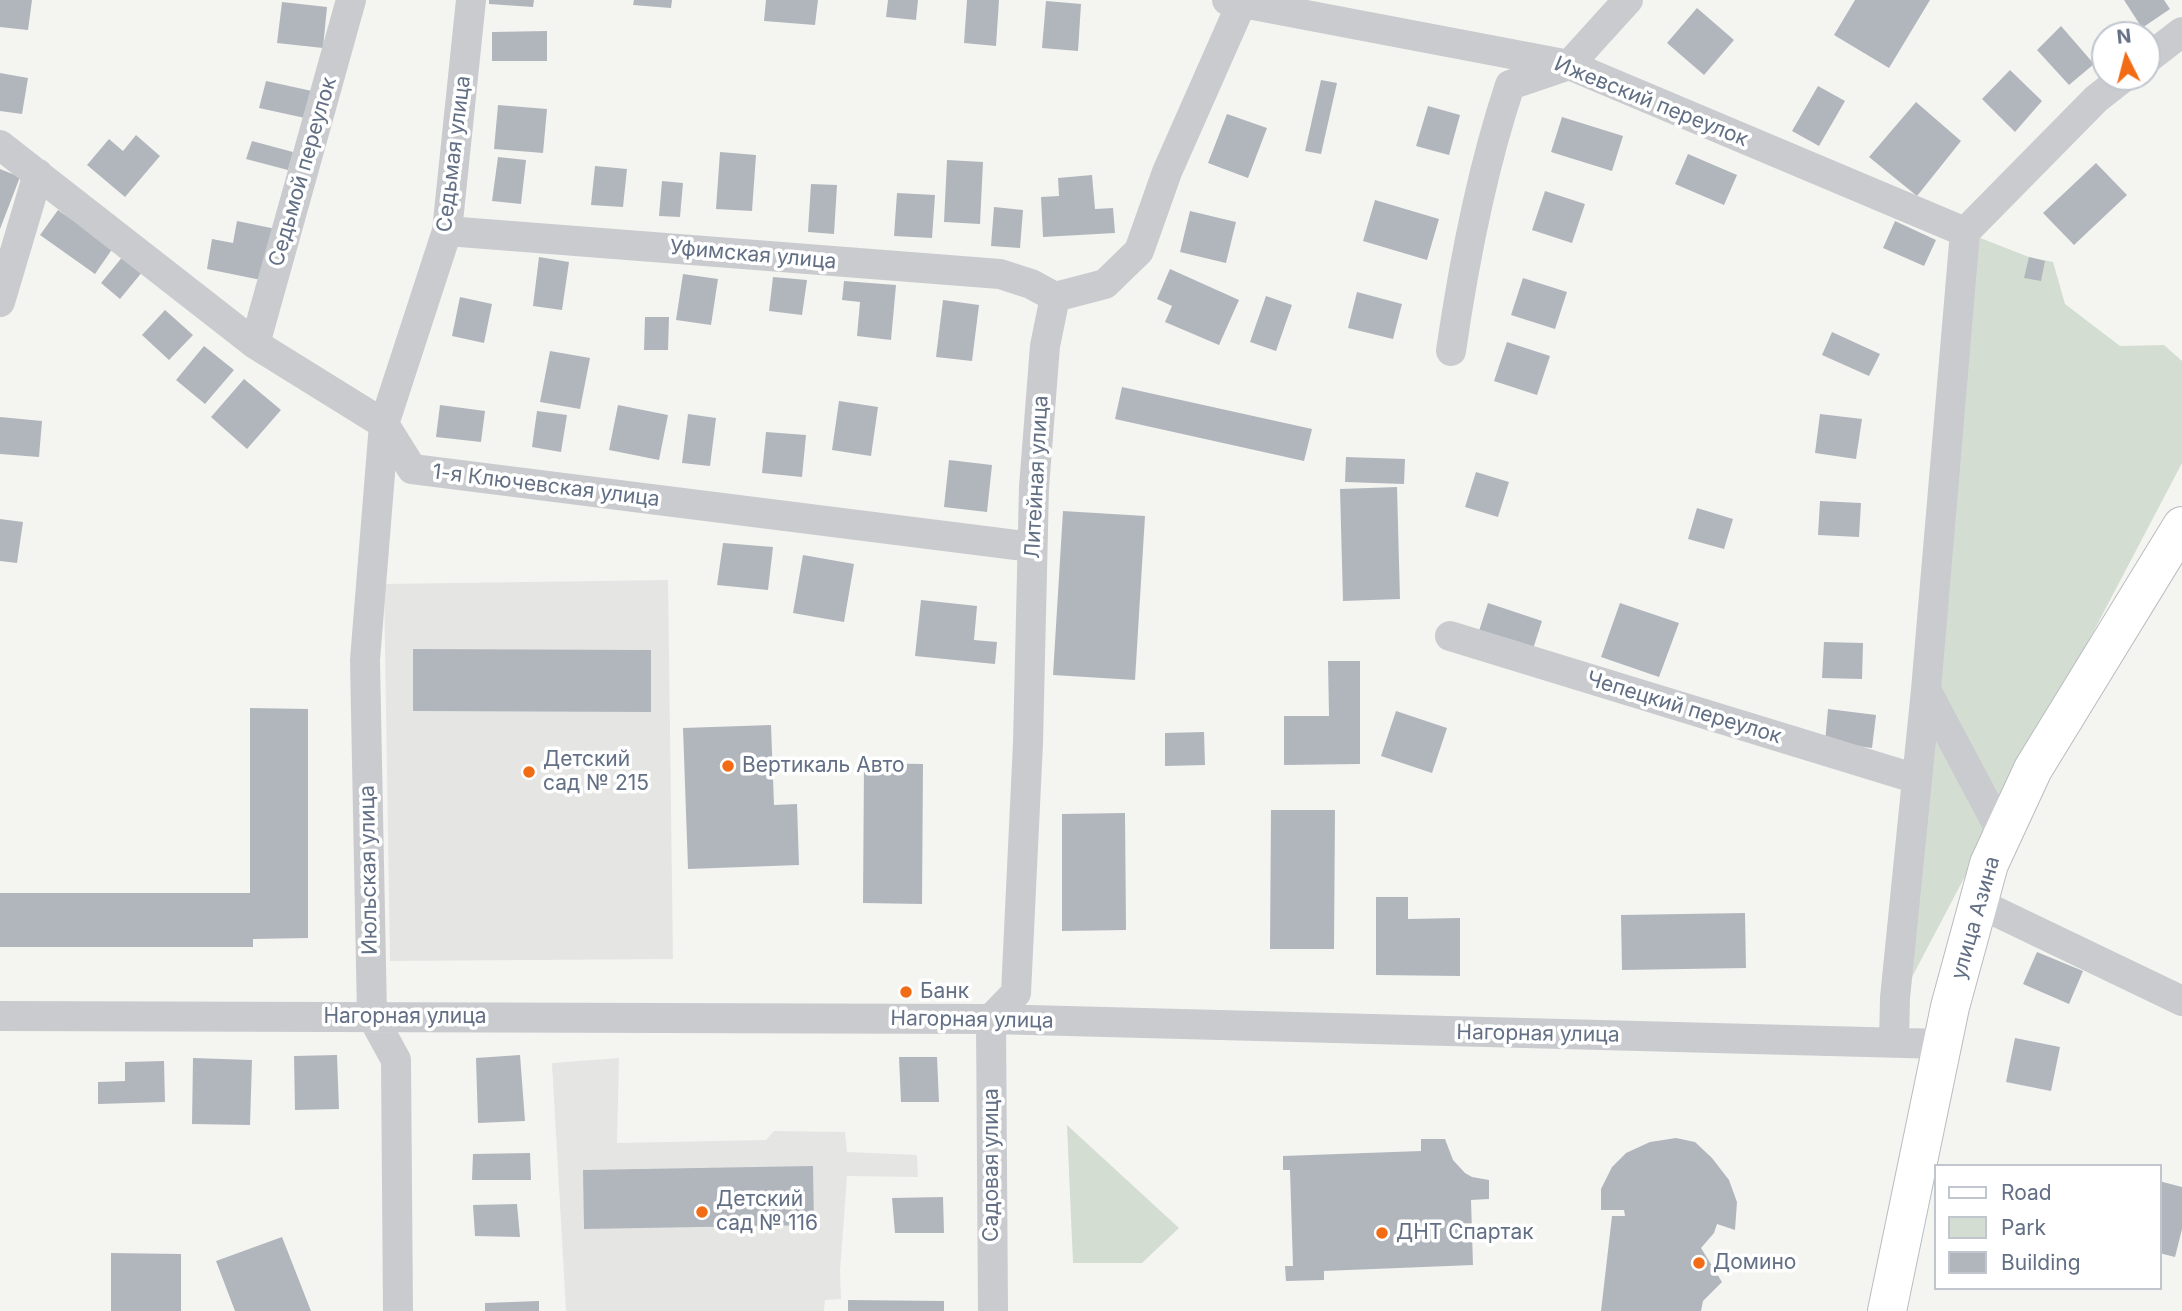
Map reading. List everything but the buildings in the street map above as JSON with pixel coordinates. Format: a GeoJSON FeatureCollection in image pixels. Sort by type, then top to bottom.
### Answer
{"type":"FeatureCollection","features":[{"type":"Feature","properties":{"kind":"main road","name":"улица Азина"},"geometry":{"type":"LineString","coordinates":[[1887,1311],[1943,1044],[1989,864],[2033,769],[2182,526]]}},
{"type":"Feature","properties":{"kind":"street","name":"Седьмой переулок"},"geometry":{"type":"LineString","coordinates":[[255,344],[351,0]]}},
{"type":"Feature","properties":{"kind":"street","name":"Седьмая улица"},"geometry":{"type":"LineString","coordinates":[[384,424],[447,231],[471,0]]}},
{"type":"Feature","properties":{"kind":"street"},"geometry":{"type":"LineString","coordinates":[[1451,351],[1464,267],[1495,130],[1510,85],[1569,65],[1628,0]]}},
{"type":"Feature","properties":{"kind":"street"},"geometry":{"type":"LineString","coordinates":[[1055,296],[1105,284],[1139,251],[1167,173],[1237,1]]}},
{"type":"Feature","properties":{"kind":"street","name":"Ижевский переулок"},"geometry":{"type":"LineString","coordinates":[[1237,1],[1569,65],[1965,232]]}},
{"type":"Feature","properties":{"kind":"street"},"geometry":{"type":"LineString","coordinates":[[2161,49],[2182,32]]}},
{"type":"Feature","properties":{"kind":"street"},"geometry":{"type":"LineString","coordinates":[[1894,1042],[1895,998],[1926,690],[1965,232],[2106,91]]}},
{"type":"Feature","properties":{"kind":"street","name":"1-я Ключевская улица"},"geometry":{"type":"LineString","coordinates":[[0,145],[255,344],[384,424],[412,469],[1032,547]]}},
{"type":"Feature","properties":{"kind":"street"},"geometry":{"type":"LineString","coordinates":[[0,302],[38,174]]}},
{"type":"Feature","properties":{"kind":"street","name":"Уфимская улица"},"geometry":{"type":"LineString","coordinates":[[447,231],[1000,274],[1031,284],[1055,296]]}},
{"type":"Feature","properties":{"kind":"street","name":"Литейная улица"},"geometry":{"type":"LineString","coordinates":[[991,1019],[1016,993],[1028,743],[1034,487],[1045,346],[1055,296]]}},
{"type":"Feature","properties":{"kind":"street","name":"Июльская улица"},"geometry":{"type":"LineString","coordinates":[[384,424],[365,660],[372,1016],[396,1060],[398,1311]]}},
{"type":"Feature","properties":{"kind":"street","name":"Чепецкий переулок"},"geometry":{"type":"LineString","coordinates":[[1450,636],[1917,779]]}},
{"type":"Feature","properties":{"kind":"street"},"geometry":{"type":"LineString","coordinates":[[1926,690],[2003,835]]}},
{"type":"Feature","properties":{"kind":"street"},"geometry":{"type":"LineString","coordinates":[[1978,903],[2182,1001]]}},
{"type":"Feature","properties":{"kind":"street","name":"Нагорная улица"},"geometry":{"type":"LineString","coordinates":[[0,1016],[991,1019],[1943,1044]]}},
{"type":"Feature","properties":{"kind":"street","name":"Садовая улица"},"geometry":{"type":"LineString","coordinates":[[991,1019],[993,1311]]}},
{"type":"Feature","properties":{"kind":"shaded area","name":"Детский сад № 215"},"geometry":{"type":"Polygon","coordinates":[[[668,580],[673,959],[390,961],[384,584],[668,580]]]}},
{"type":"Feature","properties":{"kind":"shaded area","name":"Детский сад № 116"},"geometry":{"type":"Polygon","coordinates":[[[619,1058],[617,1143],[766,1140],[774,1131],[845,1132],[847,1152],[917,1155],[918,1177],[847,1176],[840,1271],[841,1299],[825,1300],[824,1311],[566,1311],[552,1063],[619,1058]]]}},
{"type":"Feature","properties":{"kind":"green space"},"geometry":{"type":"Polygon","coordinates":[[[1970,234],[2029,257],[2053,262],[2065,304],[2120,346],[2164,345],[2182,361],[2182,463],[1910,981],[1970,234]]]}},
{"type":"Feature","properties":{"kind":"green space"},"geometry":{"type":"Polygon","coordinates":[[[1067,1125],[1179,1228],[1142,1263],[1073,1263],[1067,1125]]]}},
{"type":"Feature","properties":{"kind":"place","name":"Вертикаль Авто"},"geometry":{"type":"Point","coordinates":[728,766]}},
{"type":"Feature","properties":{"kind":"place","name":"Детский сад № 215"},"geometry":{"type":"Point","coordinates":[529,772]}},
{"type":"Feature","properties":{"kind":"place","name":"Банк"},"geometry":{"type":"Point","coordinates":[906,992]}},
{"type":"Feature","properties":{"kind":"place","name":"Детский сад № 116"},"geometry":{"type":"Point","coordinates":[702,1212]}},
{"type":"Feature","properties":{"kind":"place","name":"ДНТ Спартак"},"geometry":{"type":"Point","coordinates":[1382,1233]}},
{"type":"Feature","properties":{"kind":"place","name":"Домино"},"geometry":{"type":"Point","coordinates":[1699,1263]}}]}
